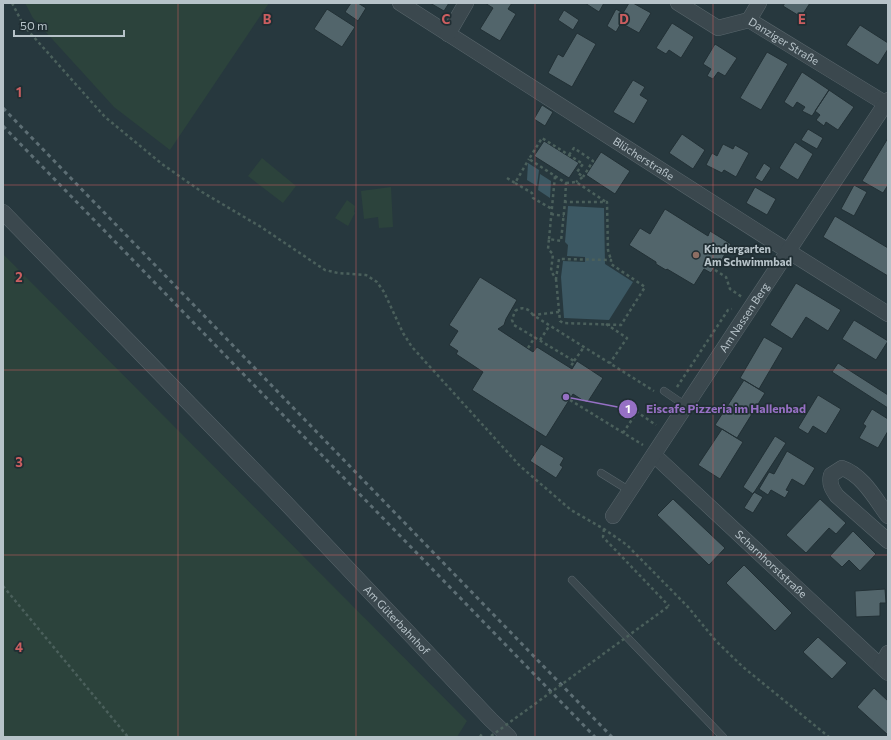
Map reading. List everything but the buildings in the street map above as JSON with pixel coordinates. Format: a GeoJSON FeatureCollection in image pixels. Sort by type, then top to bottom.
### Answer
{"type":"FeatureCollection","features":[{"type":"Feature","properties":{"kind":"street","name":"Blücherstraße"},"geometry":{"type":"LineString","coordinates":[[400,3],[888,314]]}},
{"type":"Feature","properties":{"kind":"street"},"geometry":{"type":"LineString","coordinates":[[448,34],[466,3]]}},
{"type":"Feature","properties":{"kind":"street","name":"Danziger Straße"},"geometry":{"type":"LineString","coordinates":[[678,3],[718,28],[749,20],[887,103]]}},
{"type":"Feature","properties":{"kind":"street"},"geometry":{"type":"LineString","coordinates":[[749,20],[758,3]]}},
{"type":"Feature","properties":{"kind":"street","name":"Am Nassen Berg"},"geometry":{"type":"LineString","coordinates":[[613,516],[887,103]]}},
{"type":"Feature","properties":{"kind":"street","name":"Am Güterbahnhof"},"geometry":{"type":"LineString","coordinates":[[3,212],[285,502],[491,720],[509,737]]}},
{"type":"Feature","properties":{"kind":"street","name":"Scharnhorststraße"},"geometry":{"type":"LineString","coordinates":[[654,455],[885,669]]}},
{"type":"Feature","properties":{"kind":"street"},"geometry":{"type":"LineString","coordinates":[[888,516],[855,474],[842,468],[831,475],[830,481],[832,489],[837,496],[888,541]]}},
{"type":"Feature","properties":{"kind":"street"},"geometry":{"type":"LineString","coordinates":[[885,669],[888,653]]}},
{"type":"Feature","properties":{"kind":"lane"},"geometry":{"type":"LineString","coordinates":[[664,391],[686,406]]}},
{"type":"Feature","properties":{"kind":"lane"},"geometry":{"type":"LineString","coordinates":[[601,473],[630,491]]}},
{"type":"Feature","properties":{"kind":"lane"},"geometry":{"type":"LineString","coordinates":[[572,580],[724,737]]}},
{"type":"Feature","properties":{"kind":"path"},"geometry":{"type":"LineString","coordinates":[[12,3],[24,26],[105,117],[162,164],[202,192],[261,227],[325,270],[338,274],[366,275],[377,282],[384,292],[402,334],[412,347],[520,466],[571,510],[604,529],[627,545],[688,607],[716,641],[743,667],[829,737]]}},
{"type":"Feature","properties":{"kind":"path"},"geometry":{"type":"LineString","coordinates":[[515,183],[542,138],[583,164],[577,172],[583,177]]}},
{"type":"Feature","properties":{"kind":"path"},"geometry":{"type":"LineString","coordinates":[[529,159],[566,183],[576,182],[583,177],[593,161],[574,148],[570,155]]}},
{"type":"Feature","properties":{"kind":"path"},"geometry":{"type":"LineString","coordinates":[[555,176],[548,249],[552,254],[559,258],[612,260]]}},
{"type":"Feature","properties":{"kind":"path"},"geometry":{"type":"LineString","coordinates":[[508,178],[532,193],[533,198],[552,209]]}},
{"type":"Feature","properties":{"kind":"path"},"geometry":{"type":"LineString","coordinates":[[576,182],[607,202]]}},
{"type":"Feature","properties":{"kind":"path"},"geometry":{"type":"LineString","coordinates":[[549,239],[561,240],[566,183]]}},
{"type":"Feature","properties":{"kind":"path"},"geometry":{"type":"LineString","coordinates":[[565,202],[607,202]]}},
{"type":"Feature","properties":{"kind":"path"},"geometry":{"type":"LineString","coordinates":[[607,202],[608,250],[612,260],[611,264],[645,287],[617,331]]}},
{"type":"Feature","properties":{"kind":"path"},"geometry":{"type":"LineString","coordinates":[[551,214],[564,216]]}},
{"type":"Feature","properties":{"kind":"path"},"geometry":{"type":"LineString","coordinates":[[552,254],[551,271],[556,278]]}},
{"type":"Feature","properties":{"kind":"path"},"geometry":{"type":"LineString","coordinates":[[559,258],[556,278],[560,321],[563,323],[621,325]]}},
{"type":"Feature","properties":{"kind":"path"},"geometry":{"type":"LineString","coordinates":[[715,270],[726,277],[730,289],[753,304]]}},
{"type":"Feature","properties":{"kind":"path"},"geometry":{"type":"LineString","coordinates":[[574,361],[514,325],[512,320],[514,311],[519,308],[525,308],[533,315],[656,393]]}},
{"type":"Feature","properties":{"kind":"path"},"geometry":{"type":"LineString","coordinates":[[533,315],[560,312]]}},
{"type":"Feature","properties":{"kind":"path"},"geometry":{"type":"LineString","coordinates":[[606,324],[627,338],[610,363]]}},
{"type":"Feature","properties":{"kind":"path"},"geometry":{"type":"LineString","coordinates":[[540,340],[550,325]]}},
{"type":"Feature","properties":{"kind":"path"},"geometry":{"type":"LineString","coordinates":[[528,348],[535,337]]}},
{"type":"Feature","properties":{"kind":"path"},"geometry":{"type":"LineString","coordinates":[[570,368],[584,346]]}},
{"type":"Feature","properties":{"kind":"path"},"geometry":{"type":"LineString","coordinates":[[570,400],[649,449],[654,455]]}},
{"type":"Feature","properties":{"kind":"path"},"geometry":{"type":"LineString","coordinates":[[623,433],[637,412],[657,426],[660,420]]}},
{"type":"Feature","properties":{"kind":"path"},"geometry":{"type":"LineString","coordinates":[[491,736],[669,606],[603,537],[604,529]]}},
{"type":"Feature","properties":{"kind":"path"},"geometry":{"type":"LineString","coordinates":[[3,586],[128,737]]}},
{"type":"Feature","properties":{"kind":"green space"},"geometry":{"type":"Polygon","coordinates":[[[25,3],[269,3],[170,150],[114,107],[33,18],[25,3]]]}},
{"type":"Feature","properties":{"kind":"green space"},"geometry":{"type":"Polygon","coordinates":[[[262,158],[296,186],[283,203],[248,176],[262,158]]]}},
{"type":"Feature","properties":{"kind":"green space"},"geometry":{"type":"Polygon","coordinates":[[[391,187],[393,227],[379,228],[378,217],[364,219],[361,191],[391,187]]]}},
{"type":"Feature","properties":{"kind":"green space"},"geometry":{"type":"Polygon","coordinates":[[[347,200],[355,206],[355,213],[348,226],[335,218],[347,200]]]}},
{"type":"Feature","properties":{"kind":"green space"},"geometry":{"type":"Polygon","coordinates":[[[3,254],[467,721],[457,737],[3,737],[3,254]]]}},
{"type":"Feature","properties":{"kind":"water"},"geometry":{"type":"Polygon","coordinates":[[[528,163],[539,170],[537,186],[527,180],[528,163]]]}},
{"type":"Feature","properties":{"kind":"water"},"geometry":{"type":"Polygon","coordinates":[[[540,174],[551,181],[550,198],[538,190],[540,174]]]}},
{"type":"Feature","properties":{"kind":"water"},"geometry":{"type":"Polygon","coordinates":[[[568,206],[604,208],[605,264],[633,282],[609,320],[564,318],[561,277],[563,261],[585,262],[585,257],[567,256],[568,245],[565,242],[568,206]]]}},
{"type":"Feature","properties":{"kind":"railway"},"geometry":{"type":"LineString","coordinates":[[3,108],[612,737]]}},
{"type":"Feature","properties":{"kind":"railway"},"geometry":{"type":"LineString","coordinates":[[3,126],[595,737]]}},
{"type":"Feature","properties":{"kind":"place","name":"Kindergarten Am Schwimmbad"},"geometry":{"type":"Point","coordinates":[696,255]}},
{"type":"Feature","properties":{"kind":"place","name":"Eiscafe Pizzeria im Hallenbad"},"geometry":{"type":"Point","coordinates":[566,397]}}]}
